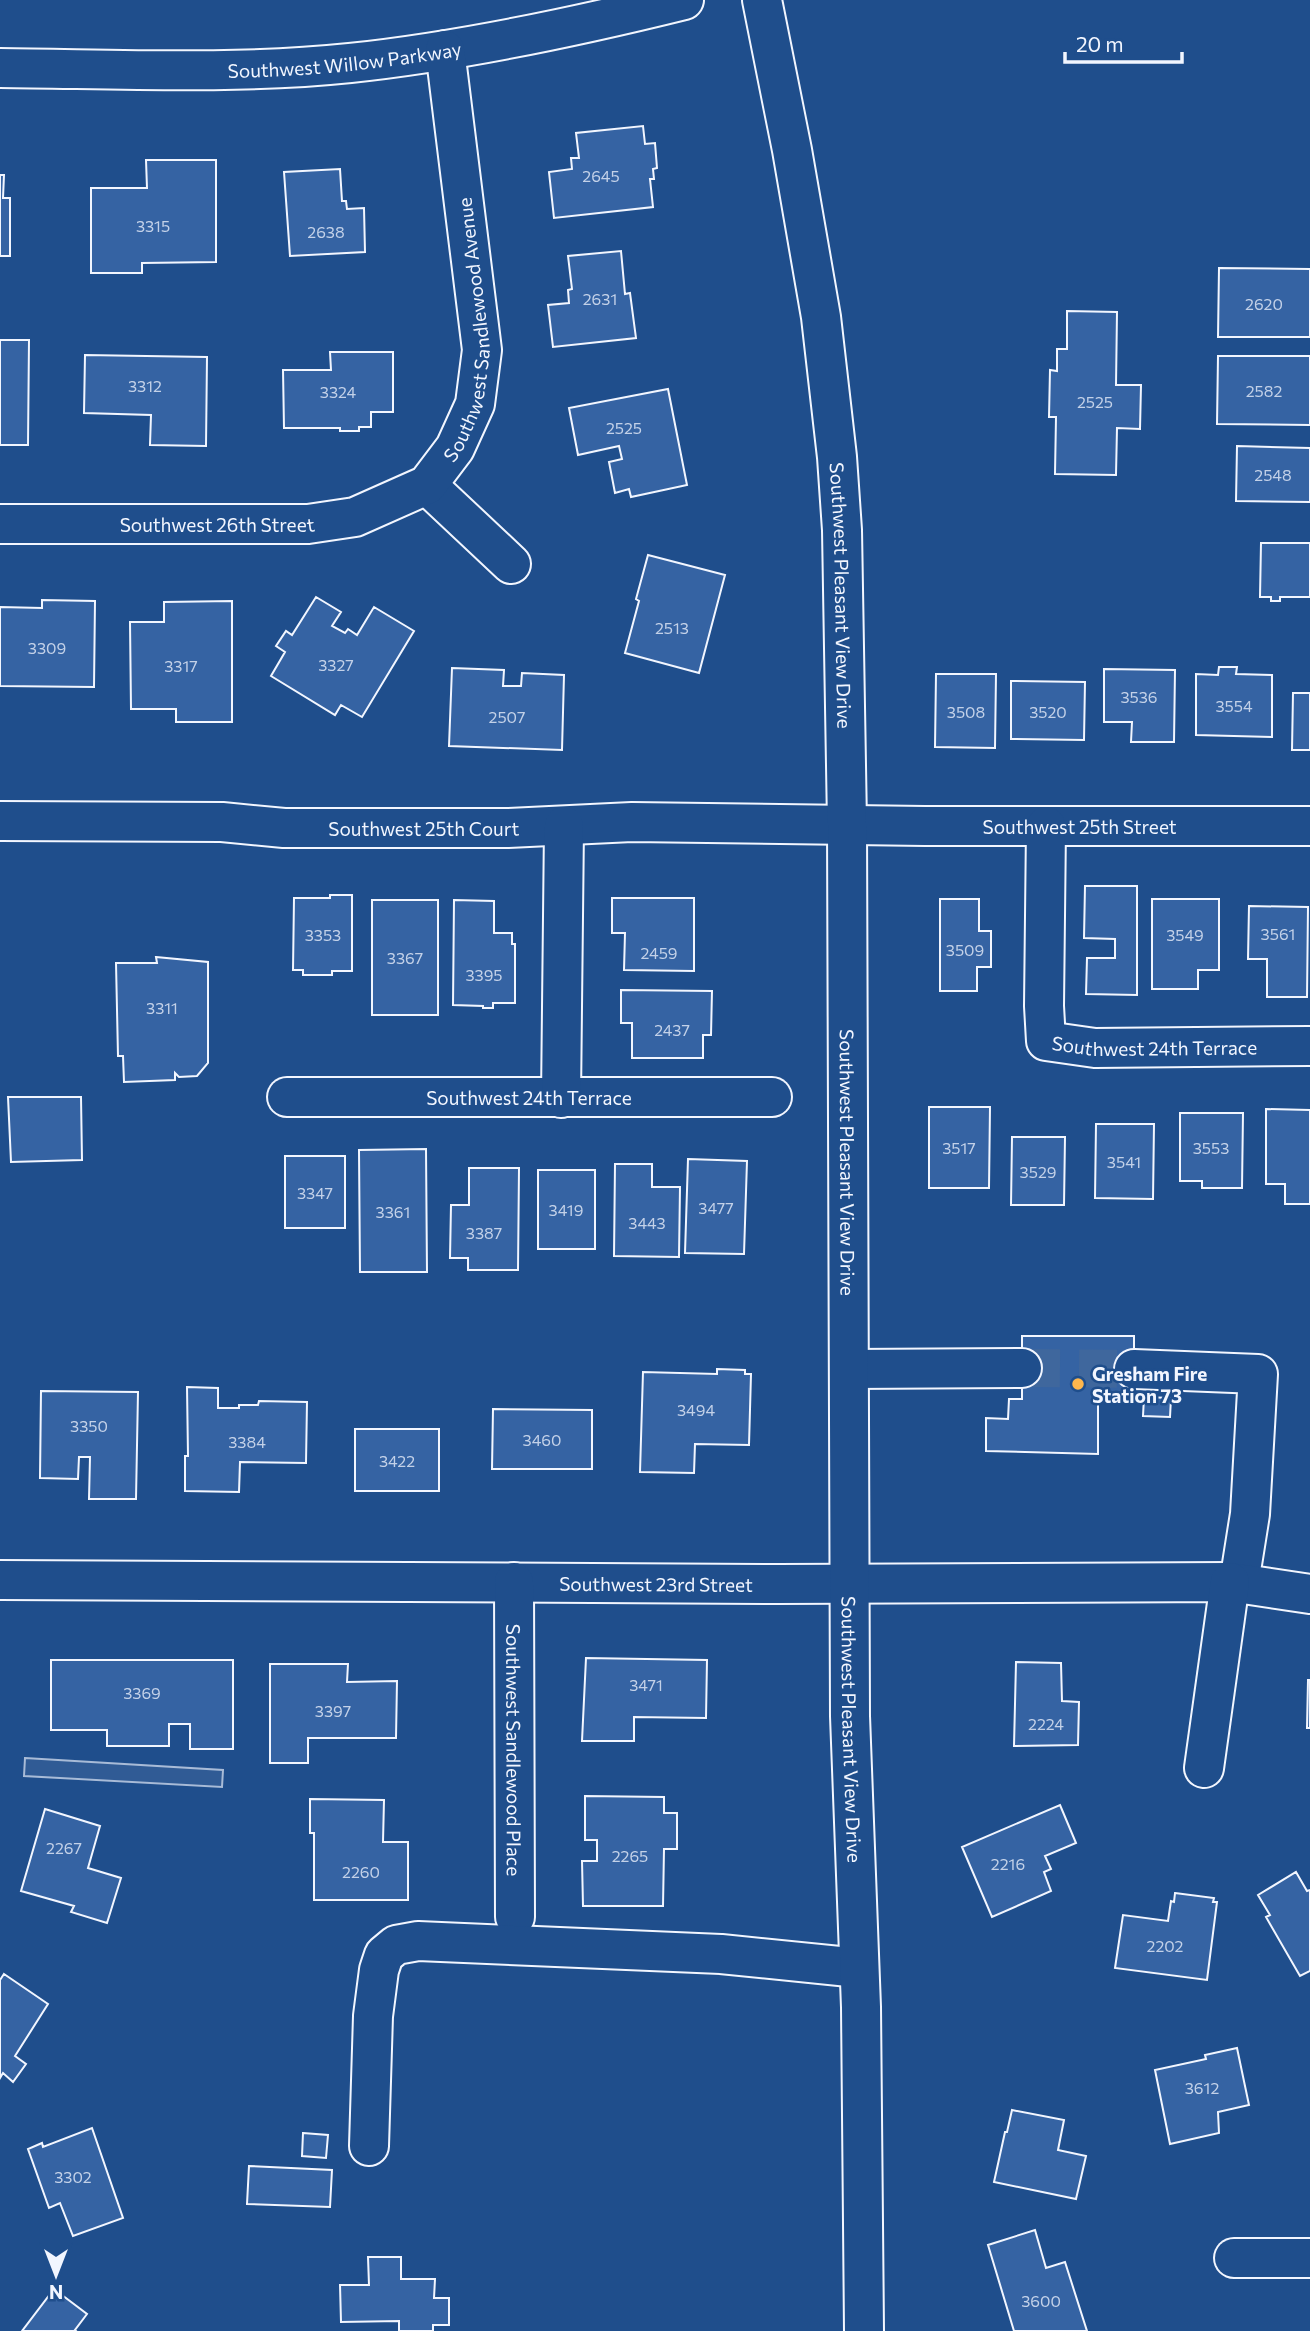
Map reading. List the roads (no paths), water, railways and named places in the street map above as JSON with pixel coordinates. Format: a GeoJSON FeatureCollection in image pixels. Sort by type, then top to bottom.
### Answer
{"type":"FeatureCollection","features":[{"type":"Feature","properties":{"kind":"street","name":"Southwest Willow Parkway"},"geometry":{"type":"LineString","coordinates":[[0,68],[206,71],[349,63],[445,50],[537,33],[684,0]]}},
{"type":"Feature","properties":{"kind":"street","name":"Southwest Pleasant View Drive"},"geometry":{"type":"LineString","coordinates":[[762,0],[807,233],[832,403],[842,530],[847,824],[851,1791],[859,1968],[864,2331]]}},
{"type":"Feature","properties":{"kind":"street","name":"Southwest Sandlewood Avenue"},"geometry":{"type":"LineString","coordinates":[[445,50],[482,350],[475,404],[455,448],[427,485],[511,564]]}},
{"type":"Feature","properties":{"kind":"street","name":"Southwest 26th Street"},"geometry":{"type":"LineString","coordinates":[[0,524],[308,524],[355,517],[427,485]]}},
{"type":"Feature","properties":{"kind":"street","name":"Southwest 25th Court"},"geometry":{"type":"LineString","coordinates":[[0,821],[222,822],[284,828],[508,828],[632,822],[847,824]]}},
{"type":"Feature","properties":{"kind":"street","name":"Southwest 25th Street"},"geometry":{"type":"LineString","coordinates":[[847,824],[1046,827],[1310,826]]}},
{"type":"Feature","properties":{"kind":"street"},"geometry":{"type":"LineString","coordinates":[[561,1098],[564,826]]}},
{"type":"Feature","properties":{"kind":"street","name":"Southwest 24th Terrace"},"geometry":{"type":"LineString","coordinates":[[1046,827],[1046,1041],[1095,1048],[1310,1046]]}},
{"type":"Feature","properties":{"kind":"street","name":"Southwest 24th Terrace"},"geometry":{"type":"LineString","coordinates":[[287,1097],[772,1097]]}},
{"type":"Feature","properties":{"kind":"street"},"geometry":{"type":"LineString","coordinates":[[849,1369],[1023,1368]]}},
{"type":"Feature","properties":{"kind":"street"},"geometry":{"type":"LineString","coordinates":[[1134,1369],[1258,1374],[1250,1514],[1234,1582],[1204,1768]]}},
{"type":"Feature","properties":{"kind":"street","name":"Southwest 23rd Street"},"geometry":{"type":"LineString","coordinates":[[0,1580],[1234,1582],[1310,1594]]}},
{"type":"Feature","properties":{"kind":"street","name":"Southwest Sandlewood Place"},"geometry":{"type":"LineString","coordinates":[[514,1582],[515,1917]]}},
{"type":"Feature","properties":{"kind":"street"},"geometry":{"type":"LineString","coordinates":[[369,2146],[373,2016],[379,1970],[384,1955],[396,1945],[418,1941],[721,1954],[859,1968]]}},
{"type":"Feature","properties":{"kind":"street"},"geometry":{"type":"LineString","coordinates":[[1234,2258],[1310,2258]]}},
{"type":"Feature","properties":{"kind":"tunnel"},"geometry":{"type":"LineString","coordinates":[[1022,1368],[1134,1369]]}},
{"type":"Feature","properties":{"kind":"place","name":"Gresham Fire Station 73"},"geometry":{"type":"Point","coordinates":[1078,1384]}}]}
